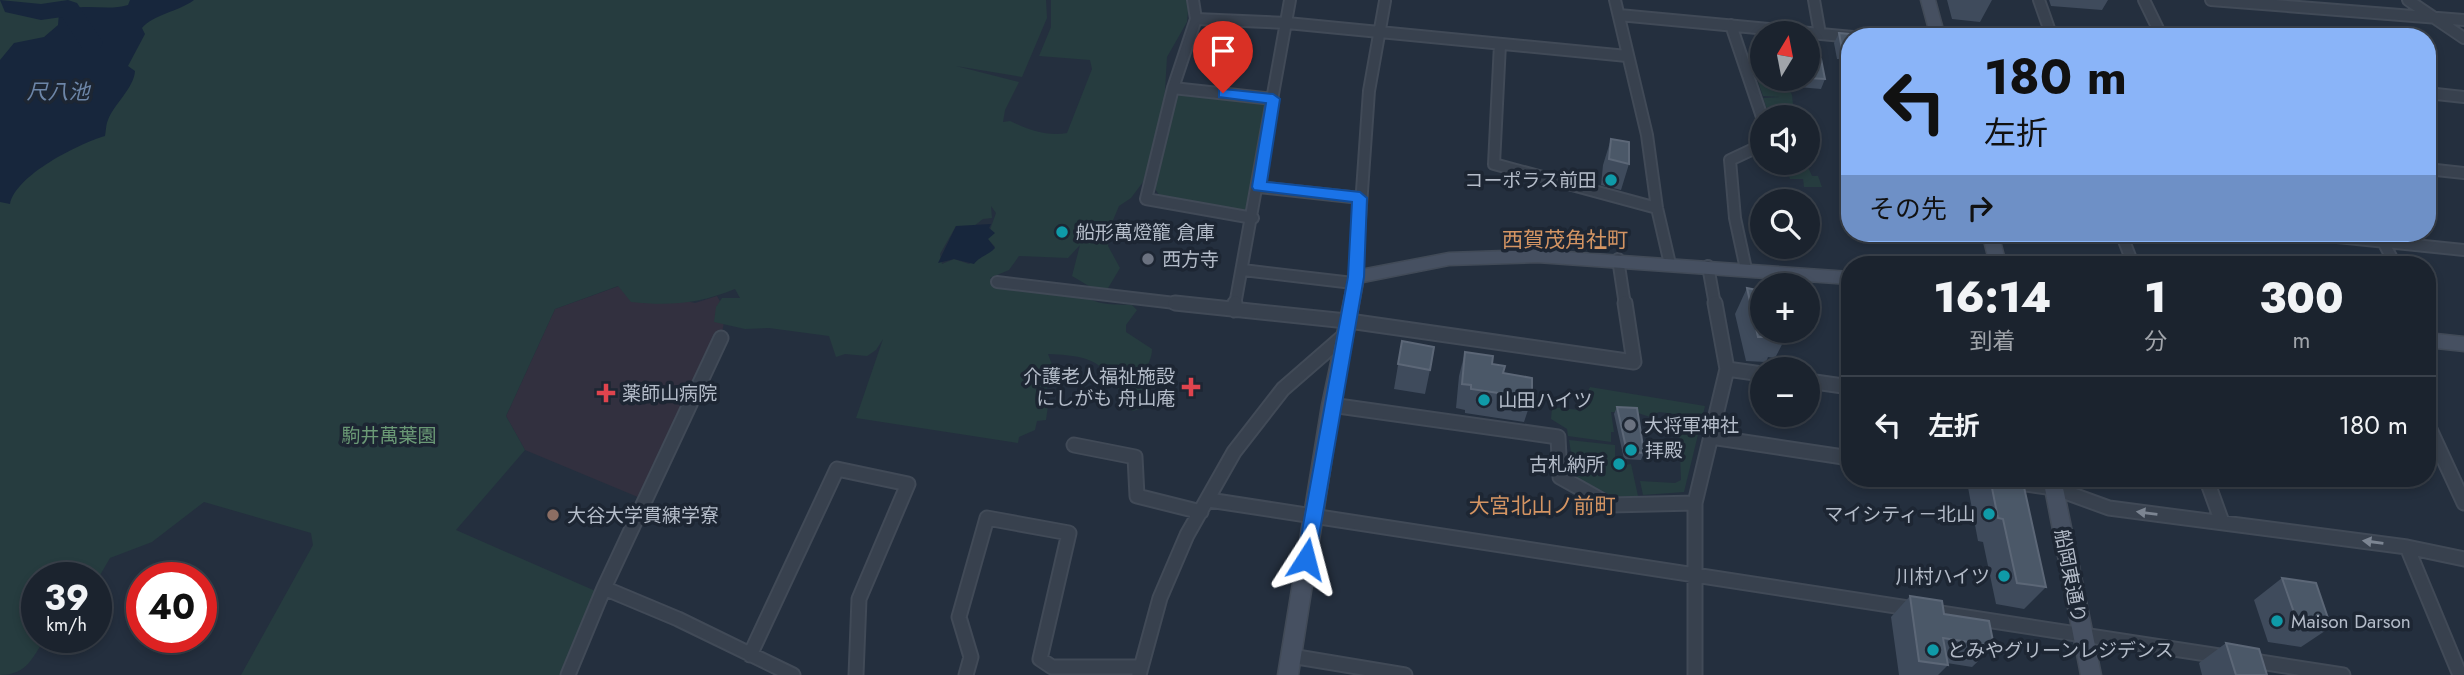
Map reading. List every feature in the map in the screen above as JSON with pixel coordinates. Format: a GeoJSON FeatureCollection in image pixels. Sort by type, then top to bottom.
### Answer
{"type":"FeatureCollection","features":[{"type":"Feature","properties":{"kind":"street"},"geometry":{"type":"LineString","coordinates":[[1194,0],[1196,19],[1173,88],[1146,199],[1253,218]]}},
{"type":"Feature","properties":{"kind":"street"},"geometry":{"type":"LineString","coordinates":[[1234,310],[1259,187],[1290,0]]}},
{"type":"Feature","properties":{"kind":"street"},"geometry":{"type":"LineString","coordinates":[[1615,0],[1647,135],[1657,208],[1670,264]]}},
{"type":"Feature","properties":{"kind":"street"},"geometry":{"type":"LineString","coordinates":[[1814,0],[1818,21]]}},
{"type":"Feature","properties":{"kind":"street"},"geometry":{"type":"LineString","coordinates":[[1928,0],[1936,28]]}},
{"type":"Feature","properties":{"kind":"street"},"geometry":{"type":"LineString","coordinates":[[2039,0],[2049,28]]}},
{"type":"Feature","properties":{"kind":"street"},"geometry":{"type":"LineString","coordinates":[[2144,0],[2158,28]]}},
{"type":"Feature","properties":{"kind":"street"},"geometry":{"type":"LineString","coordinates":[[2211,0],[2464,20]]}},
{"type":"Feature","properties":{"kind":"street"},"geometry":{"type":"LineString","coordinates":[[2408,0],[2464,38]]}},
{"type":"Feature","properties":{"kind":"street"},"geometry":{"type":"LineString","coordinates":[[1288,675],[1354,280],[1368,135],[1369,91],[1385,1]]}},
{"type":"Feature","properties":{"kind":"street"},"geometry":{"type":"LineString","coordinates":[[1619,15],[1750,27]]}},
{"type":"Feature","properties":{"kind":"street"},"geometry":{"type":"LineString","coordinates":[[1196,19],[1286,23],[1627,56]]}},
{"type":"Feature","properties":{"kind":"street"},"geometry":{"type":"LineString","coordinates":[[1731,25],[1758,105]]}},
{"type":"Feature","properties":{"kind":"street"},"geometry":{"type":"LineString","coordinates":[[1820,34],[1841,36]]}},
{"type":"Feature","properties":{"kind":"street"},"geometry":{"type":"LineString","coordinates":[[1500,44],[1494,164],[1657,208]]}},
{"type":"Feature","properties":{"kind":"street"},"geometry":{"type":"LineString","coordinates":[[1173,88],[1273,99]]}},
{"type":"Feature","properties":{"kind":"street"},"geometry":{"type":"LineString","coordinates":[[2436,94],[2464,97]]}},
{"type":"Feature","properties":{"kind":"street"},"geometry":{"type":"LineString","coordinates":[[1746,269],[1735,218],[1734,179],[1730,160],[1750,151]]}},
{"type":"Feature","properties":{"kind":"street"},"geometry":{"type":"LineString","coordinates":[[2436,170],[2464,173]]}},
{"type":"Feature","properties":{"kind":"street"},"geometry":{"type":"LineString","coordinates":[[1259,187],[1360,198]]}},
{"type":"Feature","properties":{"kind":"street"},"geometry":{"type":"LineString","coordinates":[[2413,242],[2464,250]]}},
{"type":"Feature","properties":{"kind":"street"},"geometry":{"type":"LineString","coordinates":[[1243,270],[1354,280],[1449,259],[1537,256],[1618,259],[1841,277]]}},
{"type":"Feature","properties":{"kind":"street"},"geometry":{"type":"LineString","coordinates":[[998,282],[1234,310],[1345,328],[1634,362],[1618,259]]}},
{"type":"Feature","properties":{"kind":"street"},"geometry":{"type":"LineString","coordinates":[[1695,675],[1695,503],[1727,369],[1708,266]]}},
{"type":"Feature","properties":{"kind":"street"},"geometry":{"type":"LineString","coordinates":[[966,675],[971,657],[959,617],[987,518],[1069,533],[1040,659],[1052,667],[1139,671],[1160,598],[1234,453],[1283,389],[1345,328]]}},
{"type":"Feature","properties":{"kind":"street"},"geometry":{"type":"LineString","coordinates":[[568,675],[604,588],[722,338]]}},
{"type":"Feature","properties":{"kind":"street"},"geometry":{"type":"LineString","coordinates":[[2436,338],[2464,344]]}},
{"type":"Feature","properties":{"kind":"street"},"geometry":{"type":"LineString","coordinates":[[1727,369],[1750,372]]}},
{"type":"Feature","properties":{"kind":"street"},"geometry":{"type":"LineString","coordinates":[[1820,383],[1841,386]]}},
{"type":"Feature","properties":{"kind":"street"},"geometry":{"type":"LineString","coordinates":[[1331,405],[1558,437],[1560,477],[1610,505],[1695,503]]}},
{"type":"Feature","properties":{"kind":"street"},"geometry":{"type":"LineString","coordinates":[[1711,437],[1841,457]]}},
{"type":"Feature","properties":{"kind":"street"},"geometry":{"type":"LineString","coordinates":[[1074,445],[1135,457],[1137,496],[1205,506],[1313,516],[2343,675]]}},
{"type":"Feature","properties":{"kind":"street"},"geometry":{"type":"LineString","coordinates":[[2436,448],[2464,503]]}},
{"type":"Feature","properties":{"kind":"street"},"geometry":{"type":"LineString","coordinates":[[750,655],[837,469],[908,484],[859,599],[856,675]]}},
{"type":"Feature","properties":{"kind":"street","name":"船岡東通り"},"geometry":{"type":"LineString","coordinates":[[2054,487],[2091,675]]}},
{"type":"Feature","properties":{"kind":"street"},"geometry":{"type":"LineString","coordinates":[[2062,487],[2109,508],[2407,547],[2464,559]]}},
{"type":"Feature","properties":{"kind":"street"},"geometry":{"type":"LineString","coordinates":[[2209,487],[2222,522]]}},
{"type":"Feature","properties":{"kind":"street"},"geometry":{"type":"LineString","coordinates":[[2407,547],[2460,675]]}},
{"type":"Feature","properties":{"kind":"street"},"geometry":{"type":"LineString","coordinates":[[604,588],[678,619],[793,675]]}},
{"type":"Feature","properties":{"kind":"street"},"geometry":{"type":"LineString","coordinates":[[1291,656],[1405,675]]}},
{"type":"Feature","properties":{"kind":"shaded area","name":"薬師山病院"},"geometry":{"type":"Polygon","coordinates":[[[619,286],[695,303],[717,296],[726,312],[721,338],[645,500],[525,450],[506,416],[555,309],[619,286]]]}},
{"type":"Feature","properties":{"kind":"green space","name":"駒井萬葉園"},"geometry":{"type":"Polygon","coordinates":[[[0,0],[1046,0],[1047,18],[1022,77],[956,66],[1019,82],[1005,110],[1003,122],[1010,121],[1037,132],[1060,134],[1067,133],[1092,69],[1090,60],[1039,56],[1051,27],[1051,0],[1189,0],[1187,22],[1167,57],[1164,108],[1143,182],[1131,198],[1119,206],[1111,225],[1108,246],[1120,268],[1104,295],[1072,276],[1080,245],[1068,258],[1019,256],[1009,270],[990,278],[996,283],[1081,293],[1098,302],[1132,305],[1137,310],[1126,325],[1126,332],[1152,349],[1146,372],[1149,396],[1146,408],[1132,411],[1108,374],[1092,361],[1048,354],[1053,367],[1045,379],[1049,399],[1046,420],[1037,421],[1035,430],[1019,437],[1018,443],[856,418],[883,339],[876,350],[867,356],[845,354],[836,357],[829,336],[769,328],[745,329],[714,322],[716,307],[722,298],[740,298],[735,289],[696,301],[658,304],[631,302],[618,286],[555,309],[506,416],[525,450],[456,530],[600,593],[568,675],[241,675],[313,545],[311,533],[204,502],[152,542],[110,558],[108,562],[21,562],[21,653],[36,653],[23,668],[0,675],[0,0]],[[991,206],[992,218],[983,219],[974,226],[956,226],[940,254],[942,264],[954,259],[969,264],[995,247],[987,238],[996,213],[991,206]]]}},
{"type":"Feature","properties":{"kind":"green space"},"geometry":{"type":"Polygon","coordinates":[[[1761,91],[1790,91],[1793,105],[1766,105],[1763,98],[1780,97],[1763,96],[1761,91]]]}},
{"type":"Feature","properties":{"kind":"green space"},"geometry":{"type":"Polygon","coordinates":[[[1182,92],[1266,103],[1248,208],[1242,211],[1160,196],[1155,189],[1177,96],[1182,92]]]}},
{"type":"Feature","properties":{"kind":"green space"},"geometry":{"type":"Polygon","coordinates":[[[1789,175],[1818,176],[1822,187],[1804,187],[1803,179],[1790,179],[1789,175]]]}},
{"type":"Feature","properties":{"kind":"green space"},"geometry":{"type":"Polygon","coordinates":[[[1590,387],[1705,406],[1684,492],[1643,495],[1640,481],[1675,483],[1681,480],[1679,427],[1675,414],[1659,412],[1650,417],[1638,413],[1611,412],[1614,432],[1611,432],[1611,442],[1568,436],[1567,429],[1551,419],[1552,407],[1579,410],[1590,387]]]}},
{"type":"Feature","properties":{"kind":"green space"},"geometry":{"type":"Polygon","coordinates":[[[1569,440],[1615,445],[1615,464],[1631,464],[1638,496],[1614,497],[1575,477],[1569,440]]]}},
{"type":"Feature","properties":{"kind":"water","name":"尺八池"},"geometry":{"type":"Polygon","coordinates":[[[130,0],[194,0],[153,19],[142,28],[145,34],[128,66],[135,71],[134,77],[111,114],[105,136],[50,162],[24,182],[10,204],[0,202],[0,60],[14,43],[44,37],[58,25],[59,13],[76,8],[119,7],[128,5],[130,0]]]}},
{"type":"Feature","properties":{"kind":"water"},"geometry":{"type":"Polygon","coordinates":[[[991,224],[989,228],[995,233],[988,239],[995,248],[974,264],[954,259],[938,263],[956,226],[991,224]]]}},
{"type":"Feature","properties":{"kind":"building"},"geometry":{"type":"Polygon","coordinates":[[[1820,59],[1821,59],[1825,79],[1820,79],[1820,59]]]}},
{"type":"Feature","properties":{"kind":"building"},"geometry":{"type":"Polygon","coordinates":[[[1611,139],[1629,142],[1629,164],[1609,159],[1611,139]]]}},
{"type":"Feature","properties":{"kind":"building"},"geometry":{"type":"Polygon","coordinates":[[[1402,341],[1434,347],[1430,370],[1398,364],[1402,341]]]}},
{"type":"Feature","properties":{"kind":"building"},"geometry":{"type":"Polygon","coordinates":[[[1465,352],[1493,356],[1492,364],[1505,366],[1503,373],[1532,378],[1532,398],[1471,389],[1471,385],[1462,384],[1465,352]]]}},
{"type":"Feature","properties":{"kind":"building"},"geometry":{"type":"Polygon","coordinates":[[[1617,407],[1637,408],[1644,453],[1627,452],[1617,407]]]}},
{"type":"Feature","properties":{"kind":"building"},"geometry":{"type":"Polygon","coordinates":[[[1992,487],[2024,487],[2046,587],[2017,583],[2003,519],[1998,518],[1992,487]]]}},
{"type":"Feature","properties":{"kind":"building"},"geometry":{"type":"Polygon","coordinates":[[[2282,578],[2316,583],[2331,627],[2297,621],[2282,578]]]}},
{"type":"Feature","properties":{"kind":"building"},"geometry":{"type":"Polygon","coordinates":[[[1910,596],[1942,601],[1944,614],[1989,621],[1994,646],[1943,638],[1948,665],[1919,661],[1910,596]]]}},
{"type":"Feature","properties":{"kind":"building"},"geometry":{"type":"Polygon","coordinates":[[[2226,643],[2259,649],[2267,675],[2236,675],[2226,643]]]}},
{"type":"Feature","properties":{"kind":"waterway"},"geometry":{"type":"LineString","coordinates":[[8,0],[13,7],[41,12],[68,8],[91,42]]}},
{"type":"Feature","properties":{"kind":"place","name":"コーポラス前田"},"geometry":{"type":"Point","coordinates":[1611,180]}},
{"type":"Feature","properties":{"kind":"place","name":"船形萬燈籠 倉庫"},"geometry":{"type":"Point","coordinates":[1062,232]}},
{"type":"Feature","properties":{"kind":"place","name":"西方寺"},"geometry":{"type":"Point","coordinates":[1148,259]}},
{"type":"Feature","properties":{"kind":"place","name":"介護老人福祉施設 にしがも 舟山庵"},"geometry":{"type":"Point","coordinates":[1191,387]}},
{"type":"Feature","properties":{"kind":"place","name":"薬師山病院"},"geometry":{"type":"Point","coordinates":[606,393]}},
{"type":"Feature","properties":{"kind":"place","name":"山田ハイツ"},"geometry":{"type":"Point","coordinates":[1484,400]}},
{"type":"Feature","properties":{"kind":"place","name":"大将軍神社"},"geometry":{"type":"Point","coordinates":[1630,425]}},
{"type":"Feature","properties":{"kind":"place","name":"拝殿"},"geometry":{"type":"Point","coordinates":[1631,450]}},
{"type":"Feature","properties":{"kind":"place","name":"古札納所"},"geometry":{"type":"Point","coordinates":[1619,464]}},
{"type":"Feature","properties":{"kind":"place","name":"マイシティ－北山"},"geometry":{"type":"Point","coordinates":[1989,514]}},
{"type":"Feature","properties":{"kind":"place","name":"大谷大学貫練学寮"},"geometry":{"type":"Point","coordinates":[553,515]}},
{"type":"Feature","properties":{"kind":"place","name":"川村ハイツ"},"geometry":{"type":"Point","coordinates":[2004,576]}},
{"type":"Feature","properties":{"kind":"place","name":"Maison Darson"},"geometry":{"type":"Point","coordinates":[2277,621]}},
{"type":"Feature","properties":{"kind":"place","name":"とみやグリーンレジデンス"},"geometry":{"type":"Point","coordinates":[1933,650]}},
{"type":"Feature","properties":{"kind":"district","name":"西賀茂角社町"},"geometry":{"type":"Point","coordinates":[1565,240]}},
{"type":"Feature","properties":{"kind":"district","name":"大宮北山ノ前町"},"geometry":{"type":"Point","coordinates":[1542,506]}},
{"type":"Feature","properties":{"kind":"route"},"geometry":{"type":"LineString","coordinates":[[1223,93],[1273,99],[1259,187],[1360,198],[1356,277],[1331,405],[1306,559]]}}]}
